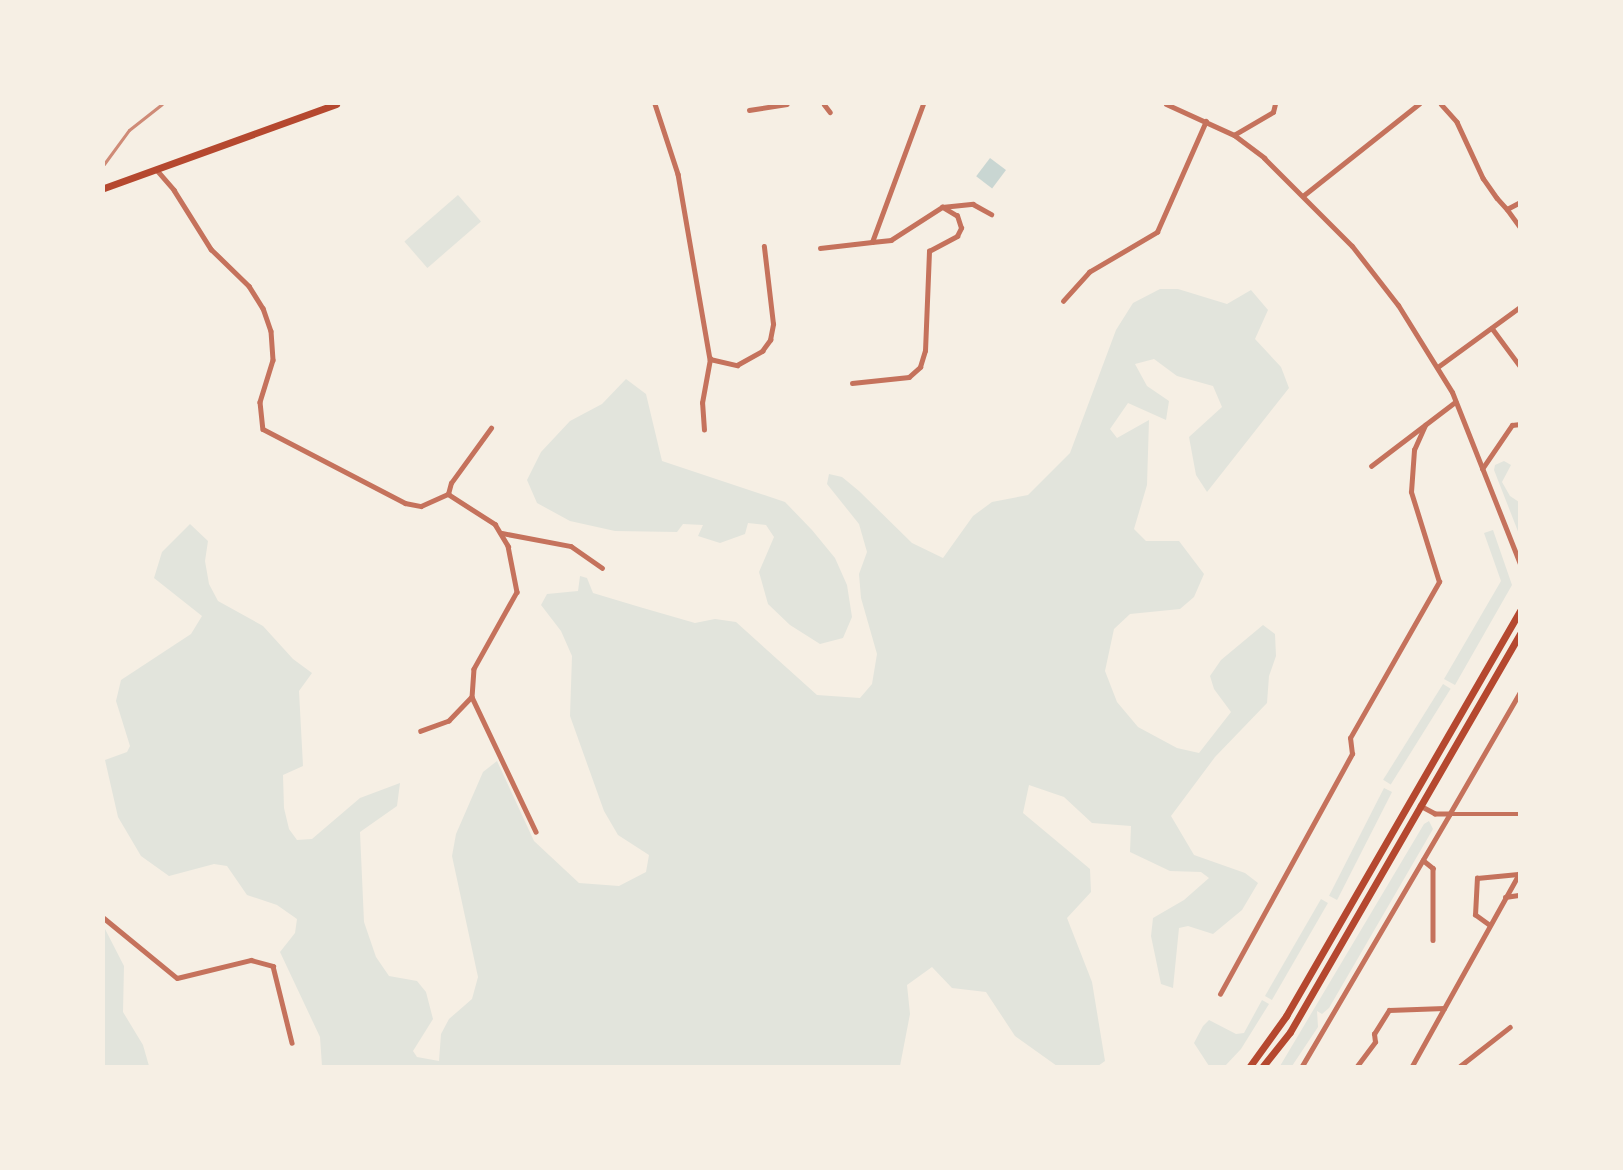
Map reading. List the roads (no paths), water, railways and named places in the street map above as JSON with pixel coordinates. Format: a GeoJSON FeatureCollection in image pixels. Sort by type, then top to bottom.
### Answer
{"type":"FeatureCollection","features":[{"type":"Feature","properties":{"kind":"main road"},"geometry":{"type":"LineString","coordinates":[[104,188],[336,104]]}},
{"type":"Feature","properties":{"kind":"main road"},"geometry":{"type":"LineString","coordinates":[[1250,1066],[1286,1016],[1520,611]]}},
{"type":"Feature","properties":{"kind":"main road"},"geometry":{"type":"LineString","coordinates":[[1263,1066],[1290,1032],[1520,634]]}},
{"type":"Feature","properties":{"kind":"street"},"geometry":{"type":"LineString","coordinates":[[656,104],[678,174],[710,359],[702,403],[704,429]]}},
{"type":"Feature","properties":{"kind":"street"},"geometry":{"type":"LineString","coordinates":[[749,110],[787,104]]}},
{"type":"Feature","properties":{"kind":"street"},"geometry":{"type":"LineString","coordinates":[[824,104],[830,112]]}},
{"type":"Feature","properties":{"kind":"street"},"geometry":{"type":"LineString","coordinates":[[872,242],[923,104]]}},
{"type":"Feature","properties":{"kind":"street"},"geometry":{"type":"LineString","coordinates":[[1166,104],[1234,135],[1304,195],[1398,305],[1439,366],[1520,564]]}},
{"type":"Feature","properties":{"kind":"street"},"geometry":{"type":"LineString","coordinates":[[1234,135],[1273,112],[1275,104]]}},
{"type":"Feature","properties":{"kind":"street"},"geometry":{"type":"LineString","coordinates":[[1304,195],[1419,104]]}},
{"type":"Feature","properties":{"kind":"street"},"geometry":{"type":"LineString","coordinates":[[1441,104],[1457,122],[1478,160],[1483,178],[1520,227]]}},
{"type":"Feature","properties":{"kind":"street"},"geometry":{"type":"LineString","coordinates":[[1063,301],[1089,272],[1157,232],[1206,121]]}},
{"type":"Feature","properties":{"kind":"street"},"geometry":{"type":"LineString","coordinates":[[156,169],[174,190],[211,249],[249,286],[263,308],[271,331],[273,360],[260,402],[263,429],[274,438],[415,506],[448,494]]}},
{"type":"Feature","properties":{"kind":"street"},"geometry":{"type":"LineString","coordinates":[[1507,208],[1520,202]]}},
{"type":"Feature","properties":{"kind":"street"},"geometry":{"type":"LineString","coordinates":[[820,248],[891,240],[942,207],[973,204],[991,214]]}},
{"type":"Feature","properties":{"kind":"street"},"geometry":{"type":"LineString","coordinates":[[852,383],[909,377],[920,367],[925,351],[929,251],[957,236],[961,228],[957,216],[942,207]]}},
{"type":"Feature","properties":{"kind":"street"},"geometry":{"type":"LineString","coordinates":[[710,359],[737,365],[762,351],[770,340],[773,324],[764,247]]}},
{"type":"Feature","properties":{"kind":"street"},"geometry":{"type":"LineString","coordinates":[[1439,366],[1520,307]]}},
{"type":"Feature","properties":{"kind":"street"},"geometry":{"type":"LineString","coordinates":[[1492,328],[1520,366]]}},
{"type":"Feature","properties":{"kind":"street"},"geometry":{"type":"LineString","coordinates":[[1371,466],[1455,402]]}},
{"type":"Feature","properties":{"kind":"street"},"geometry":{"type":"LineString","coordinates":[[1482,469],[1512,425],[1520,424]]}},
{"type":"Feature","properties":{"kind":"street"},"geometry":{"type":"LineString","coordinates":[[1220,994],[1352,754],[1350,738],[1438,582],[1411,492],[1414,450],[1425,425]]}},
{"type":"Feature","properties":{"kind":"street"},"geometry":{"type":"LineString","coordinates":[[448,494],[451,483],[490,428]]}},
{"type":"Feature","properties":{"kind":"street"},"geometry":{"type":"LineString","coordinates":[[448,494],[502,533],[571,546],[602,568]]}},
{"type":"Feature","properties":{"kind":"street"},"geometry":{"type":"LineString","coordinates":[[502,533],[517,592],[474,669],[472,697],[536,832]]}},
{"type":"Feature","properties":{"kind":"street"},"geometry":{"type":"LineString","coordinates":[[1302,1066],[1520,693]]}},
{"type":"Feature","properties":{"kind":"street"},"geometry":{"type":"LineString","coordinates":[[421,731],[448,721],[461,713],[472,697]]}},
{"type":"Feature","properties":{"kind":"street"},"geometry":{"type":"LineString","coordinates":[[1420,806],[1435,814],[1520,814]]}},
{"type":"Feature","properties":{"kind":"street"},"geometry":{"type":"LineString","coordinates":[[1423,860],[1433,868],[1433,940]]}},
{"type":"Feature","properties":{"kind":"street"},"geometry":{"type":"LineString","coordinates":[[1412,1066],[1519,873]]}},
{"type":"Feature","properties":{"kind":"street"},"geometry":{"type":"LineString","coordinates":[[1489,925],[1475,915],[1477,878],[1519,873]]}},
{"type":"Feature","properties":{"kind":"street"},"geometry":{"type":"LineString","coordinates":[[1505,897],[1520,895]]}},
{"type":"Feature","properties":{"kind":"street"},"geometry":{"type":"LineString","coordinates":[[104,918],[177,978],[250,960],[273,966],[292,1043]]}},
{"type":"Feature","properties":{"kind":"street"},"geometry":{"type":"LineString","coordinates":[[1357,1066],[1375,1042],[1374,1034],[1389,1010],[1444,1008]]}},
{"type":"Feature","properties":{"kind":"street"},"geometry":{"type":"LineString","coordinates":[[1460,1066],[1510,1027]]}},
{"type":"Feature","properties":{"kind":"railway"},"geometry":{"type":"LineString","coordinates":[[104,164],[129,130],[162,104]]}}]}
